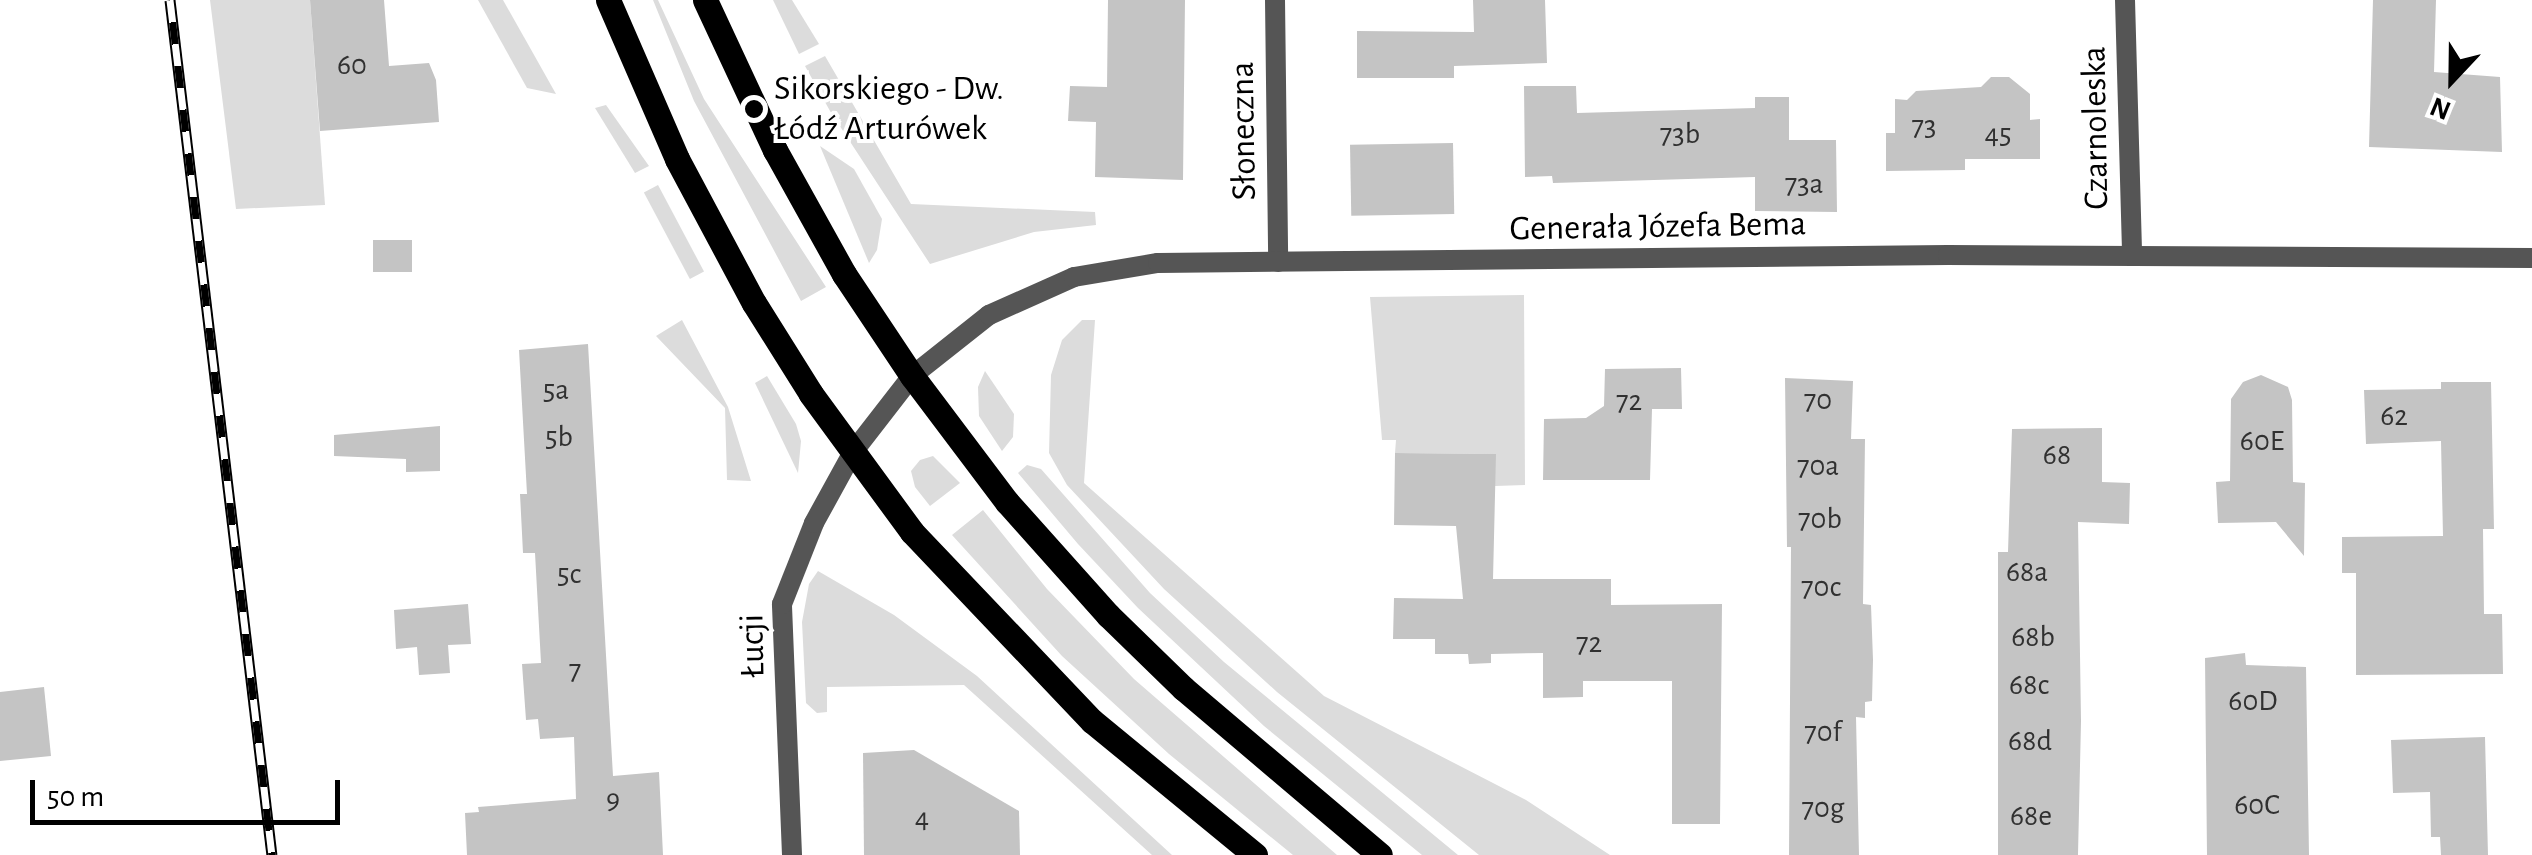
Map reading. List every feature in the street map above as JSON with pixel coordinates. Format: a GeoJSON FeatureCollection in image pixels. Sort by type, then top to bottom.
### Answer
{"type":"FeatureCollection","features":[{"type":"Feature","properties":{"kind":"main road"},"geometry":{"type":"LineString","coordinates":[[608,0],[670,145],[728,257],[790,362],[852,452],[926,549],[1032,662],[1106,733],[1255,855]]}},
{"type":"Feature","properties":{"kind":"main road"},"geometry":{"type":"LineString","coordinates":[[705,0],[797,192],[855,292],[912,376],[1007,502],[1108,615],[1246,746],[1380,855]]}},
{"type":"Feature","properties":{"kind":"street","name":"Słoneczna"},"geometry":{"type":"LineString","coordinates":[[1275,0],[1278,262]]}},
{"type":"Feature","properties":{"kind":"street","name":"Czarnoleska"},"geometry":{"type":"LineString","coordinates":[[2125,0],[2132,255]]}},
{"type":"Feature","properties":{"kind":"street","name":"Generała Józefa Bema"},"geometry":{"type":"LineString","coordinates":[[852,452],[912,376],[988,316],[1074,278],[1158,263],[2132,255],[2532,258]]}},
{"type":"Feature","properties":{"kind":"street","name":"Łucji"},"geometry":{"type":"LineString","coordinates":[[792,855],[782,604],[814,523],[852,452]]}},
{"type":"Feature","properties":{"kind":"shaded area"},"geometry":{"type":"Polygon","coordinates":[[[210,0],[310,0],[325,205],[236,209],[210,0]]]}},
{"type":"Feature","properties":{"kind":"shaded area"},"geometry":{"type":"Polygon","coordinates":[[[478,0],[503,0],[556,94],[527,88],[478,0]]]}},
{"type":"Feature","properties":{"kind":"shaded area"},"geometry":{"type":"Polygon","coordinates":[[[653,0],[658,0],[704,99],[826,287],[801,301],[694,101],[653,0]]]}},
{"type":"Feature","properties":{"kind":"shaded area"},"geometry":{"type":"Polygon","coordinates":[[[773,0],[792,0],[819,44],[799,54],[773,0]]]}},
{"type":"Feature","properties":{"kind":"shaded area"},"geometry":{"type":"Polygon","coordinates":[[[825,56],[911,204],[1095,212],[1096,225],[1034,232],[930,264],[805,66],[825,56]]]}},
{"type":"Feature","properties":{"kind":"shaded area"},"geometry":{"type":"Polygon","coordinates":[[[606,105],[649,166],[635,173],[595,108],[606,105]]]}},
{"type":"Feature","properties":{"kind":"shaded area"},"geometry":{"type":"Polygon","coordinates":[[[820,146],[854,169],[882,219],[877,250],[869,263],[820,146]]]}},
{"type":"Feature","properties":{"kind":"shaded area"},"geometry":{"type":"Polygon","coordinates":[[[658,185],[704,272],[690,279],[644,193],[658,185]]]}},
{"type":"Feature","properties":{"kind":"shaded area"},"geometry":{"type":"Polygon","coordinates":[[[1524,295],[1525,485],[1495,486],[1495,454],[1395,453],[1396,440],[1382,440],[1370,297],[1524,295]]]}},
{"type":"Feature","properties":{"kind":"shaded area"},"geometry":{"type":"Polygon","coordinates":[[[682,320],[728,407],[751,481],[727,480],[725,408],[656,336],[682,320]]]}},
{"type":"Feature","properties":{"kind":"shaded area"},"geometry":{"type":"Polygon","coordinates":[[[1082,320],[1095,320],[1084,483],[1324,696],[1526,800],[1610,855],[1479,855],[1277,692],[1164,589],[1067,485],[1049,453],[1051,375],[1062,340],[1082,320]]]}},
{"type":"Feature","properties":{"kind":"shaded area"},"geometry":{"type":"Polygon","coordinates":[[[985,371],[1014,414],[1013,437],[1002,451],[979,416],[978,387],[985,371]]]}},
{"type":"Feature","properties":{"kind":"shaded area"},"geometry":{"type":"Polygon","coordinates":[[[767,376],[796,424],[801,441],[798,473],[755,383],[767,376]]]}},
{"type":"Feature","properties":{"kind":"shaded area"},"geometry":{"type":"Polygon","coordinates":[[[933,456],[960,483],[930,506],[915,487],[911,471],[920,460],[933,456]]]}},
{"type":"Feature","properties":{"kind":"shaded area"},"geometry":{"type":"Polygon","coordinates":[[[1027,465],[1041,469],[1150,593],[1224,662],[1458,855],[1422,855],[1264,726],[1138,608],[1078,544],[1018,473],[1027,465]]]}},
{"type":"Feature","properties":{"kind":"shaded area"},"geometry":{"type":"Polygon","coordinates":[[[983,510],[1047,589],[1134,679],[1337,855],[1293,855],[1169,754],[1062,656],[952,535],[983,510]]]}},
{"type":"Feature","properties":{"kind":"shaded area"},"geometry":{"type":"Polygon","coordinates":[[[818,571],[894,615],[977,676],[1172,855],[1152,855],[964,685],[827,687],[827,712],[817,713],[806,703],[802,622],[809,584],[818,571]]]}},
{"type":"Feature","properties":{"kind":"building"},"geometry":{"type":"Polygon","coordinates":[[[310,0],[384,0],[389,66],[429,63],[436,80],[439,122],[320,131],[310,0]]]}},
{"type":"Feature","properties":{"kind":"building"},"geometry":{"type":"Polygon","coordinates":[[[1108,0],[1185,0],[1183,180],[1095,177],[1096,122],[1068,121],[1070,86],[1107,87],[1108,0]]]}},
{"type":"Feature","properties":{"kind":"building"},"geometry":{"type":"Polygon","coordinates":[[[1473,0],[1545,0],[1547,63],[1454,66],[1454,78],[1357,78],[1357,31],[1474,32],[1473,0]]]}},
{"type":"Feature","properties":{"kind":"building"},"geometry":{"type":"Polygon","coordinates":[[[2373,0],[2436,0],[2434,72],[2500,77],[2502,152],[2369,147],[2373,0]]]}},
{"type":"Feature","properties":{"kind":"building"},"geometry":{"type":"Polygon","coordinates":[[[1991,77],[2009,77],[2030,94],[2030,120],[2040,119],[2040,159],[1965,159],[1965,170],[1886,171],[1886,133],[1895,133],[1895,99],[1907,100],[1916,91],[1981,87],[1991,77]]]}},
{"type":"Feature","properties":{"kind":"building"},"geometry":{"type":"Polygon","coordinates":[[[1524,86],[1576,86],[1577,113],[1755,108],[1755,97],[1789,97],[1789,140],[1836,140],[1837,212],[1755,211],[1755,177],[1553,183],[1552,176],[1525,177],[1524,86]]]}},
{"type":"Feature","properties":{"kind":"building"},"geometry":{"type":"Polygon","coordinates":[[[1453,143],[1454,214],[1351,216],[1350,145],[1453,143]]]}},
{"type":"Feature","properties":{"kind":"building"},"geometry":{"type":"Polygon","coordinates":[[[373,240],[412,240],[412,272],[373,272],[373,240]]]}},
{"type":"Feature","properties":{"kind":"building"},"geometry":{"type":"Polygon","coordinates":[[[588,344],[613,776],[659,772],[663,855],[467,855],[465,813],[479,812],[478,807],[576,799],[574,737],[540,739],[538,719],[526,720],[522,664],[541,663],[535,553],[523,553],[520,494],[527,494],[519,350],[588,344]]]}},
{"type":"Feature","properties":{"kind":"building"},"geometry":{"type":"Polygon","coordinates":[[[1681,368],[1682,409],[1652,409],[1650,480],[1543,480],[1544,419],[1586,418],[1604,406],[1605,369],[1681,368]]]}},
{"type":"Feature","properties":{"kind":"building"},"geometry":{"type":"Polygon","coordinates":[[[2261,375],[2288,387],[2292,400],[2293,482],[2305,483],[2304,556],[2276,522],[2218,523],[2216,482],[2230,481],[2231,399],[2243,382],[2261,375]]]}},
{"type":"Feature","properties":{"kind":"building"},"geometry":{"type":"Polygon","coordinates":[[[1785,378],[1853,381],[1851,439],[1865,439],[1863,604],[1871,605],[1873,660],[1872,701],[1865,702],[1865,718],[1856,717],[1859,855],[1789,855],[1791,547],[1787,547],[1785,378]]]}},
{"type":"Feature","properties":{"kind":"building"},"geometry":{"type":"Polygon","coordinates":[[[2441,382],[2491,382],[2494,529],[2483,529],[2484,614],[2502,614],[2503,674],[2356,675],[2356,573],[2342,573],[2342,537],[2443,536],[2441,441],[2366,444],[2364,390],[2441,389],[2441,382]]]}},
{"type":"Feature","properties":{"kind":"building"},"geometry":{"type":"Polygon","coordinates":[[[440,426],[440,471],[406,472],[406,459],[334,456],[334,435],[440,426]]]}},
{"type":"Feature","properties":{"kind":"building"},"geometry":{"type":"Polygon","coordinates":[[[2102,428],[2102,482],[2130,483],[2129,524],[2078,522],[2078,855],[1998,855],[1998,552],[2008,552],[2012,429],[2102,428]]]}},
{"type":"Feature","properties":{"kind":"building"},"geometry":{"type":"Polygon","coordinates":[[[1395,453],[1496,454],[1493,579],[1611,579],[1611,605],[1722,604],[1720,824],[1672,824],[1672,681],[1583,681],[1583,697],[1543,698],[1543,653],[1491,654],[1491,663],[1469,664],[1468,654],[1435,654],[1435,639],[1393,639],[1394,598],[1463,599],[1456,526],[1394,525],[1395,453]]]}},
{"type":"Feature","properties":{"kind":"building"},"geometry":{"type":"Polygon","coordinates":[[[468,604],[471,644],[448,645],[450,673],[419,675],[417,647],[396,649],[394,610],[468,604]]]}},
{"type":"Feature","properties":{"kind":"building"},"geometry":{"type":"Polygon","coordinates":[[[2245,653],[2246,665],[2306,667],[2309,855],[2207,855],[2205,658],[2245,653]]]}},
{"type":"Feature","properties":{"kind":"building"},"geometry":{"type":"Polygon","coordinates":[[[44,687],[51,756],[0,761],[0,692],[44,687]]]}},
{"type":"Feature","properties":{"kind":"building"},"geometry":{"type":"Polygon","coordinates":[[[2485,737],[2488,855],[2441,855],[2440,837],[2431,837],[2430,792],[2393,793],[2391,740],[2485,737]]]}},
{"type":"Feature","properties":{"kind":"building"},"geometry":{"type":"Polygon","coordinates":[[[914,750],[1019,811],[1020,855],[864,855],[863,753],[914,750]]]}},
{"type":"Feature","properties":{"kind":"railway"},"geometry":{"type":"LineString","coordinates":[[170,0],[272,855]]}},
{"type":"Feature","properties":{"kind":"place","name":"Sikorskiego - Dw. Łódź Arturówek"},"geometry":{"type":"Point","coordinates":[754,109]}}]}
